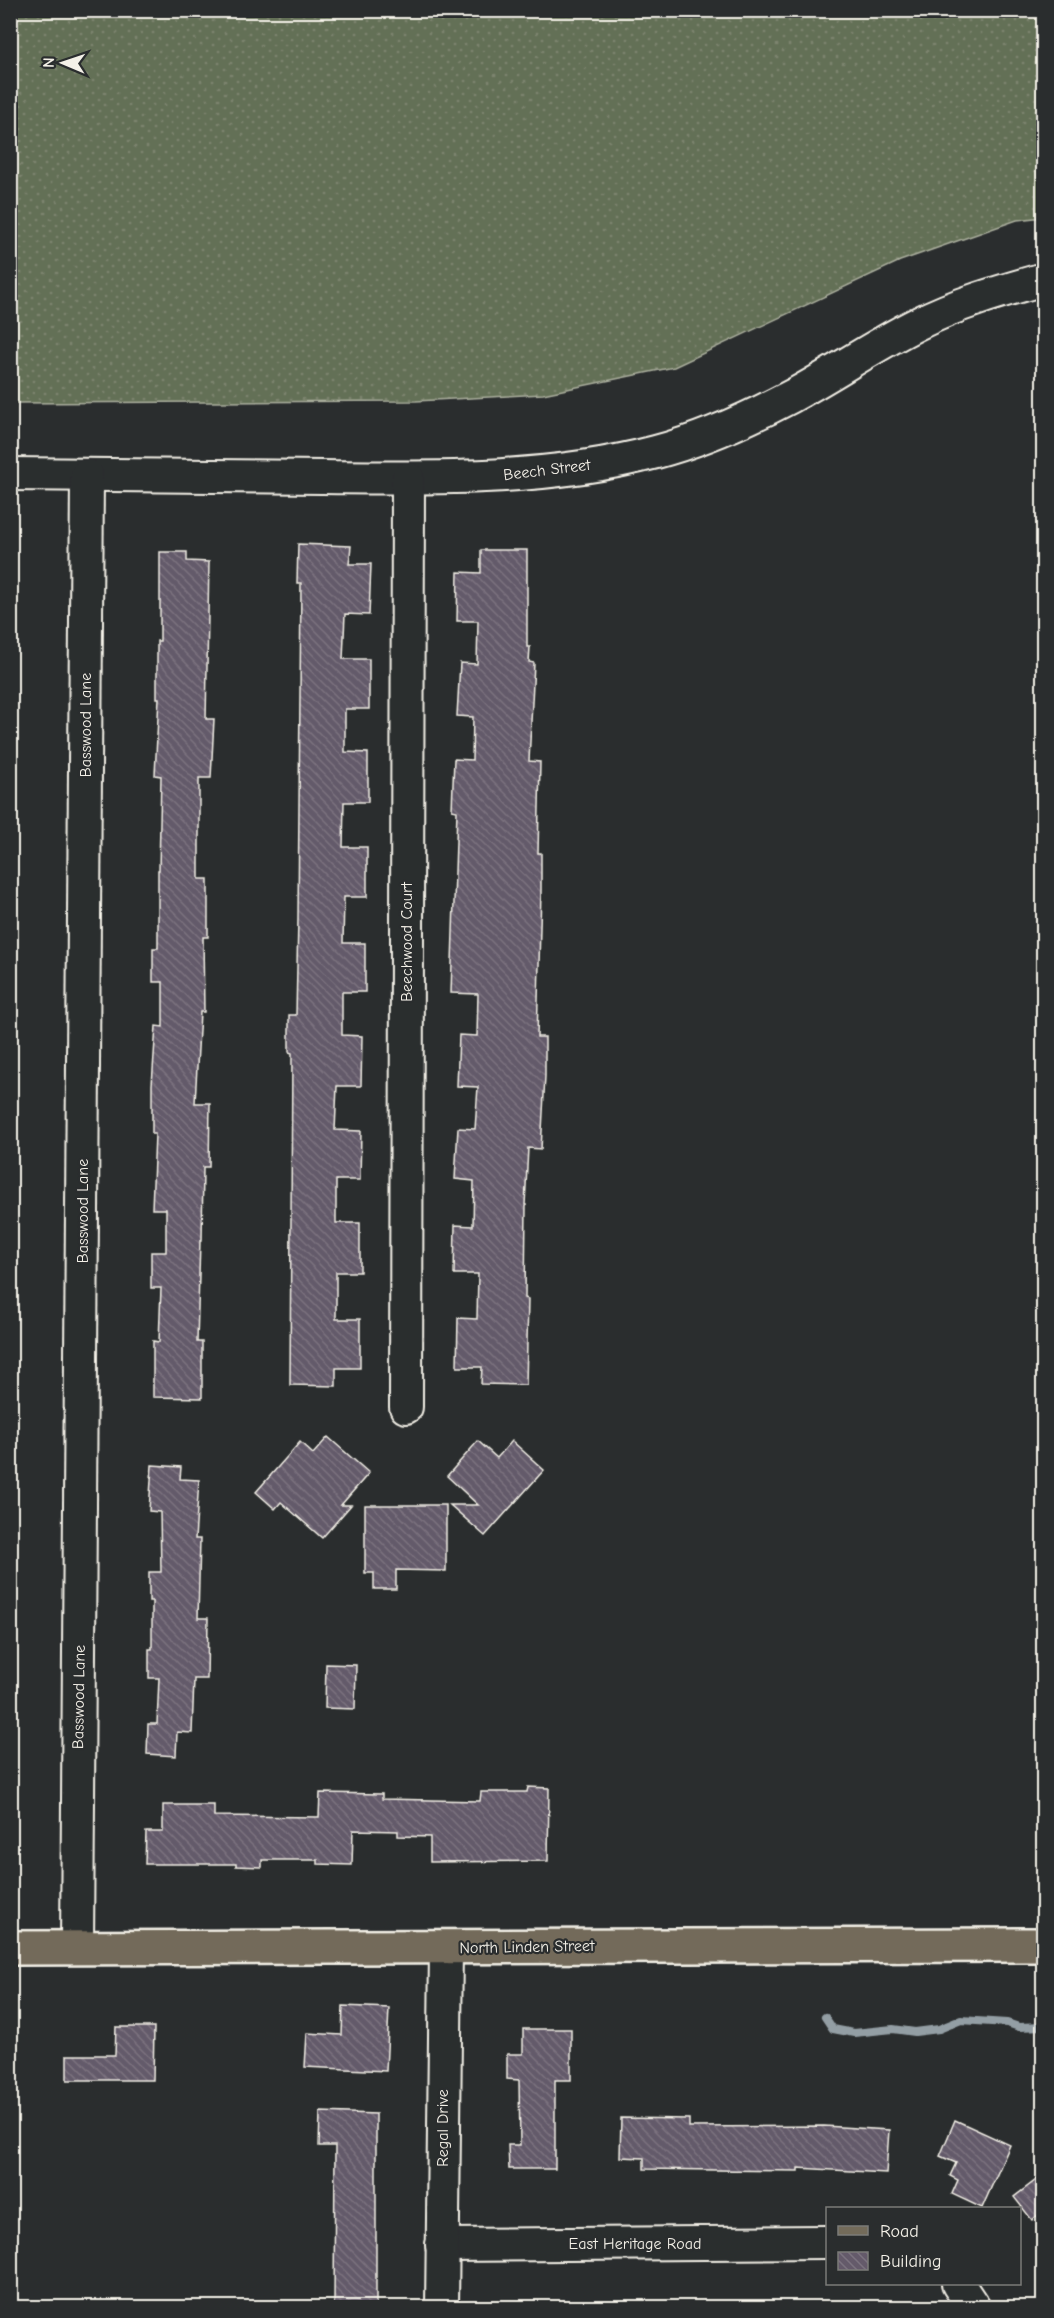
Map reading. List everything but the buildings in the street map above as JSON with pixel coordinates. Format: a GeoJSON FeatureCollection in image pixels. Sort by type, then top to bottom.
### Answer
{"type":"FeatureCollection","features":[{"type":"Feature","properties":{"kind":"main road","name":"North Linden Street"},"geometry":{"type":"LineString","coordinates":[[10,1948],[1044,1945]]}},
{"type":"Feature","properties":{"kind":"street","name":"Beech Street"},"geometry":{"type":"LineString","coordinates":[[10,474],[408,478],[513,476],[572,469],[657,452],[739,422],[792,396],[859,355],[920,322],[996,292],[1044,279]]}},
{"type":"Feature","properties":{"kind":"street","name":"Basswood Lane"},"geometry":{"type":"LineString","coordinates":[[77,1948],[87,475]]}},
{"type":"Feature","properties":{"kind":"street","name":"Beechwood Court"},"geometry":{"type":"LineString","coordinates":[[406,1407],[408,478]]}},
{"type":"Feature","properties":{"kind":"street","name":"Regal Drive"},"geometry":{"type":"LineString","coordinates":[[442,2307],[446,1948]]}},
{"type":"Feature","properties":{"kind":"street","name":"East Heritage Road"},"geometry":{"type":"LineString","coordinates":[[442,2245],[826,2242]]}},
{"type":"Feature","properties":{"kind":"street"},"geometry":{"type":"LineString","coordinates":[[958,2285],[974,2307]]}},
{"type":"Feature","properties":{"kind":"green space"},"geometry":{"type":"Polygon","coordinates":[[[10,11],[1043,11],[1043,217],[1017,220],[900,261],[674,367],[543,394],[416,401],[11,403],[10,11]]]}},
{"type":"Feature","properties":{"kind":"waterway"},"geometry":{"type":"LineString","coordinates":[[825,2017],[833,2029],[854,2033],[893,2029],[915,2032],[939,2029],[961,2020],[1007,2023],[1019,2027],[1044,2026]]}}]}
